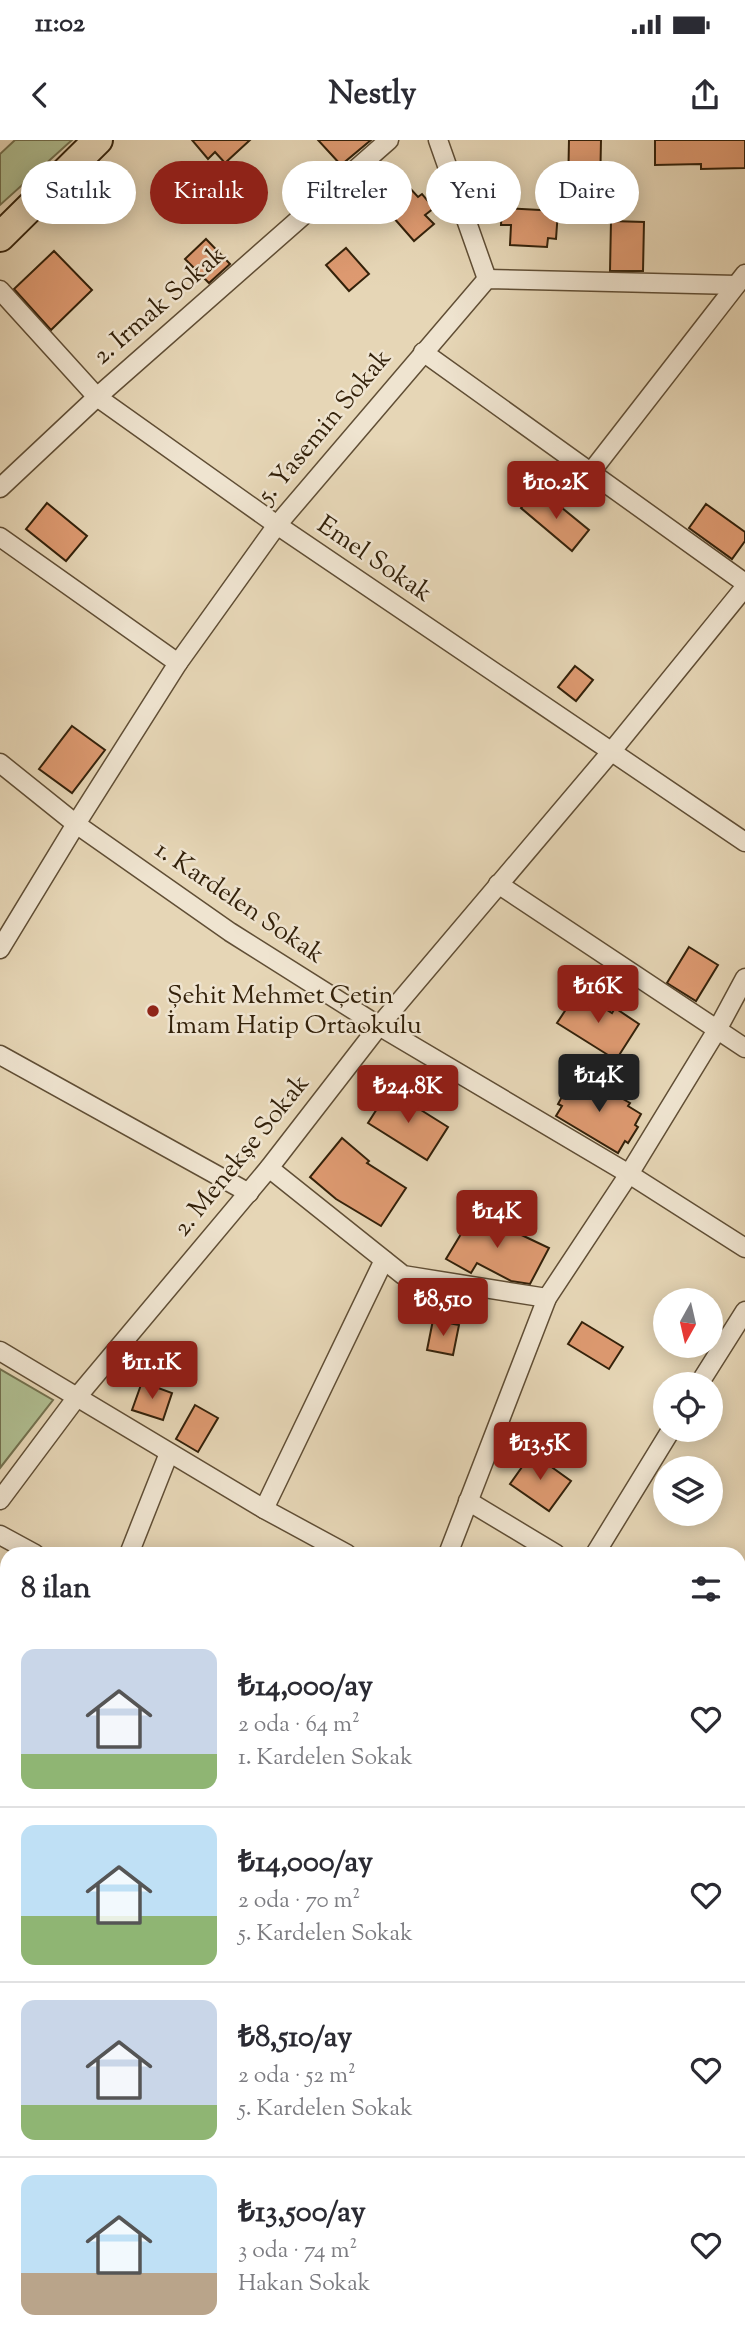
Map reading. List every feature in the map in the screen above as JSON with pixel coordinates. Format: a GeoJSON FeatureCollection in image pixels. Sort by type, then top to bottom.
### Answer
{"type":"FeatureCollection","features":[{"type":"Feature","properties":{"kind":"main road"},"geometry":{"type":"LineString","coordinates":[[0,237],[98,140]]}},
{"type":"Feature","properties":{"kind":"street","name":"2. Irmak Sokak"},"geometry":{"type":"LineString","coordinates":[[0,488],[97,397],[389,140]]}},
{"type":"Feature","properties":{"kind":"street"},"geometry":{"type":"LineString","coordinates":[[438,140],[487,279],[741,280]]}},
{"type":"Feature","properties":{"kind":"street","name":"5. Yasemin Sokak"},"geometry":{"type":"LineString","coordinates":[[0,949],[178,663],[276,526],[487,279]]}},
{"type":"Feature","properties":{"kind":"street"},"geometry":{"type":"LineString","coordinates":[[591,472],[741,280]]}},
{"type":"Feature","properties":{"kind":"street","name":"Emel Sokak"},"geometry":{"type":"LineString","coordinates":[[0,290],[97,397],[276,526],[745,842]]}},
{"type":"Feature","properties":{"kind":"street"},"geometry":{"type":"LineString","coordinates":[[422,352],[745,585]]}},
{"type":"Feature","properties":{"kind":"street"},"geometry":{"type":"LineString","coordinates":[[0,537],[178,663]]}},
{"type":"Feature","properties":{"kind":"street","name":"2. Menekşe Sokak"},"geometry":{"type":"LineString","coordinates":[[0,1500],[77,1397],[249,1193],[379,1026],[611,752],[745,585]]}},
{"type":"Feature","properties":{"kind":"street","name":"1. Kardelen Sokak"},"geometry":{"type":"LineString","coordinates":[[0,763],[76,824],[230,932],[379,1026],[629,1174],[745,1248]]}},
{"type":"Feature","properties":{"kind":"street"},"geometry":{"type":"LineString","coordinates":[[498,884],[745,1048]]}},
{"type":"Feature","properties":{"kind":"street"},"geometry":{"type":"LineString","coordinates":[[452,1547],[547,1298],[629,1174],[718,1030],[745,978]]}},
{"type":"Feature","properties":{"kind":"street"},"geometry":{"type":"LineString","coordinates":[[0,1055],[249,1193]]}},
{"type":"Feature","properties":{"kind":"street"},"geometry":{"type":"LineString","coordinates":[[269,1168],[403,1275],[547,1298]]}},
{"type":"Feature","properties":{"kind":"street"},"geometry":{"type":"LineString","coordinates":[[264,1509],[384,1260]]}},
{"type":"Feature","properties":{"kind":"street"},"geometry":{"type":"LineString","coordinates":[[707,1372],[745,1311]]}},
{"type":"Feature","properties":{"kind":"street"},"geometry":{"type":"LineString","coordinates":[[0,1351],[264,1509],[334,1547]]}},
{"type":"Feature","properties":{"kind":"street"},"geometry":{"type":"LineString","coordinates":[[599,1547],[664,1442]]}},
{"type":"Feature","properties":{"kind":"street"},"geometry":{"type":"LineString","coordinates":[[132,1547],[169,1453]]}},
{"type":"Feature","properties":{"kind":"street"},"geometry":{"type":"LineString","coordinates":[[468,1501],[544,1547]]}},
{"type":"Feature","properties":{"kind":"street"},"geometry":{"type":"LineString","coordinates":[[0,1535],[22,1547]]}},
{"type":"Feature","properties":{"kind":"green space"},"geometry":{"type":"Polygon","coordinates":[[[15,140],[72,140],[49,161],[21,161],[21,186],[0,205],[0,154],[15,140]]]}},
{"type":"Feature","properties":{"kind":"green space"},"geometry":{"type":"Polygon","coordinates":[[[0,1369],[53,1400],[0,1468],[0,1369]]]}},
{"type":"Feature","properties":{"kind":"building"},"geometry":{"type":"Polygon","coordinates":[[[192,140],[250,140],[227,161],[223,161],[215,152],[208,159],[192,140]]]}},
{"type":"Feature","properties":{"kind":"building"},"geometry":{"type":"Polygon","coordinates":[[[318,140],[371,140],[346,161],[337,161],[318,140]]]}},
{"type":"Feature","properties":{"kind":"building"},"geometry":{"type":"Polygon","coordinates":[[[569,140],[601,140],[601,161],[569,161],[569,140]]]}},
{"type":"Feature","properties":{"kind":"building"},"geometry":{"type":"Polygon","coordinates":[[[655,140],[745,140],[745,168],[701,169],[701,164],[655,165],[655,140]]]}},
{"type":"Feature","properties":{"kind":"building"},"geometry":{"type":"Polygon","coordinates":[[[412,190],[418,197],[422,194],[426,199],[426,224],[434,224],[414,241],[399,224],[412,224],[412,190]]]}},
{"type":"Feature","properties":{"kind":"building"},"geometry":{"type":"Polygon","coordinates":[[[521,209],[535,210],[535,224],[557,224],[556,239],[548,238],[547,247],[510,245],[511,225],[501,225],[521,224],[521,209]]]}},
{"type":"Feature","properties":{"kind":"building"},"geometry":{"type":"Polygon","coordinates":[[[644,222],[643,271],[610,271],[611,224],[644,222]]]}},
{"type":"Feature","properties":{"kind":"building"},"geometry":{"type":"Polygon","coordinates":[[[206,239],[230,264],[209,283],[185,259],[206,239]]]}},
{"type":"Feature","properties":{"kind":"building"},"geometry":{"type":"Polygon","coordinates":[[[346,248],[369,274],[349,291],[326,265],[346,248]]]}},
{"type":"Feature","properties":{"kind":"building"},"geometry":{"type":"Polygon","coordinates":[[[54,251],[92,290],[51,330],[14,289],[54,251]]]}},
{"type":"Feature","properties":{"kind":"building"},"geometry":{"type":"Polygon","coordinates":[[[545,494],[589,530],[572,551],[521,508],[530,497],[537,503],[545,494]]]}},
{"type":"Feature","properties":{"kind":"building"},"geometry":{"type":"Polygon","coordinates":[[[47,503],[87,536],[66,561],[26,529],[47,503]]]}},
{"type":"Feature","properties":{"kind":"building"},"geometry":{"type":"Polygon","coordinates":[[[706,504],[745,532],[745,541],[732,559],[689,528],[706,504]]]}},
{"type":"Feature","properties":{"kind":"building"},"geometry":{"type":"Polygon","coordinates":[[[575,666],[593,680],[576,701],[558,687],[575,666]]]}},
{"type":"Feature","properties":{"kind":"building"},"geometry":{"type":"Polygon","coordinates":[[[72,726],[105,750],[72,793],[39,769],[72,726]]]}},
{"type":"Feature","properties":{"kind":"building"},"geometry":{"type":"Polygon","coordinates":[[[689,947],[718,965],[696,1001],[667,983],[689,947]]]}},
{"type":"Feature","properties":{"kind":"building"},"geometry":{"type":"Polygon","coordinates":[[[578,991],[612,1013],[615,1008],[639,1024],[616,1060],[557,1023],[578,991]]]}},
{"type":"Feature","properties":{"kind":"building"},"geometry":{"type":"Polygon","coordinates":[[[579,1077],[630,1103],[628,1106],[641,1114],[635,1125],[638,1127],[618,1153],[556,1116],[562,1106],[558,1104],[568,1086],[573,1088],[579,1077]]]}},
{"type":"Feature","properties":{"kind":"building"},"geometry":{"type":"Polygon","coordinates":[[[389,1090],[448,1127],[427,1160],[368,1123],[389,1090]]]}},
{"type":"Feature","properties":{"kind":"building"},"geometry":{"type":"Polygon","coordinates":[[[342,1138],[369,1161],[367,1163],[406,1188],[381,1226],[336,1199],[310,1177],[342,1138]]]}},
{"type":"Feature","properties":{"kind":"building"},"geometry":{"type":"Polygon","coordinates":[[[476,1209],[549,1248],[530,1284],[511,1281],[477,1263],[471,1273],[446,1259],[476,1209]]]}},
{"type":"Feature","properties":{"kind":"building"},"geometry":{"type":"Polygon","coordinates":[[[433,1320],[459,1325],[453,1355],[427,1350],[433,1320]]]}},
{"type":"Feature","properties":{"kind":"building"},"geometry":{"type":"Polygon","coordinates":[[[582,1322],[623,1347],[609,1369],[568,1344],[582,1322]]]}},
{"type":"Feature","properties":{"kind":"building"},"geometry":{"type":"Polygon","coordinates":[[[142,1382],[172,1393],[163,1420],[132,1410],[142,1382]]]}},
{"type":"Feature","properties":{"kind":"building"},"geometry":{"type":"Polygon","coordinates":[[[195,1405],[218,1418],[198,1452],[176,1439],[195,1405]]]}},
{"type":"Feature","properties":{"kind":"building"},"geometry":{"type":"Polygon","coordinates":[[[532,1453],[571,1481],[549,1511],[510,1484],[532,1453]]]}},
{"type":"Feature","properties":{"kind":"place","name":"Şehit Mehmet Çetin İmam Hatip Ortaokulu"},"geometry":{"type":"Point","coordinates":[153,1011]}}]}
